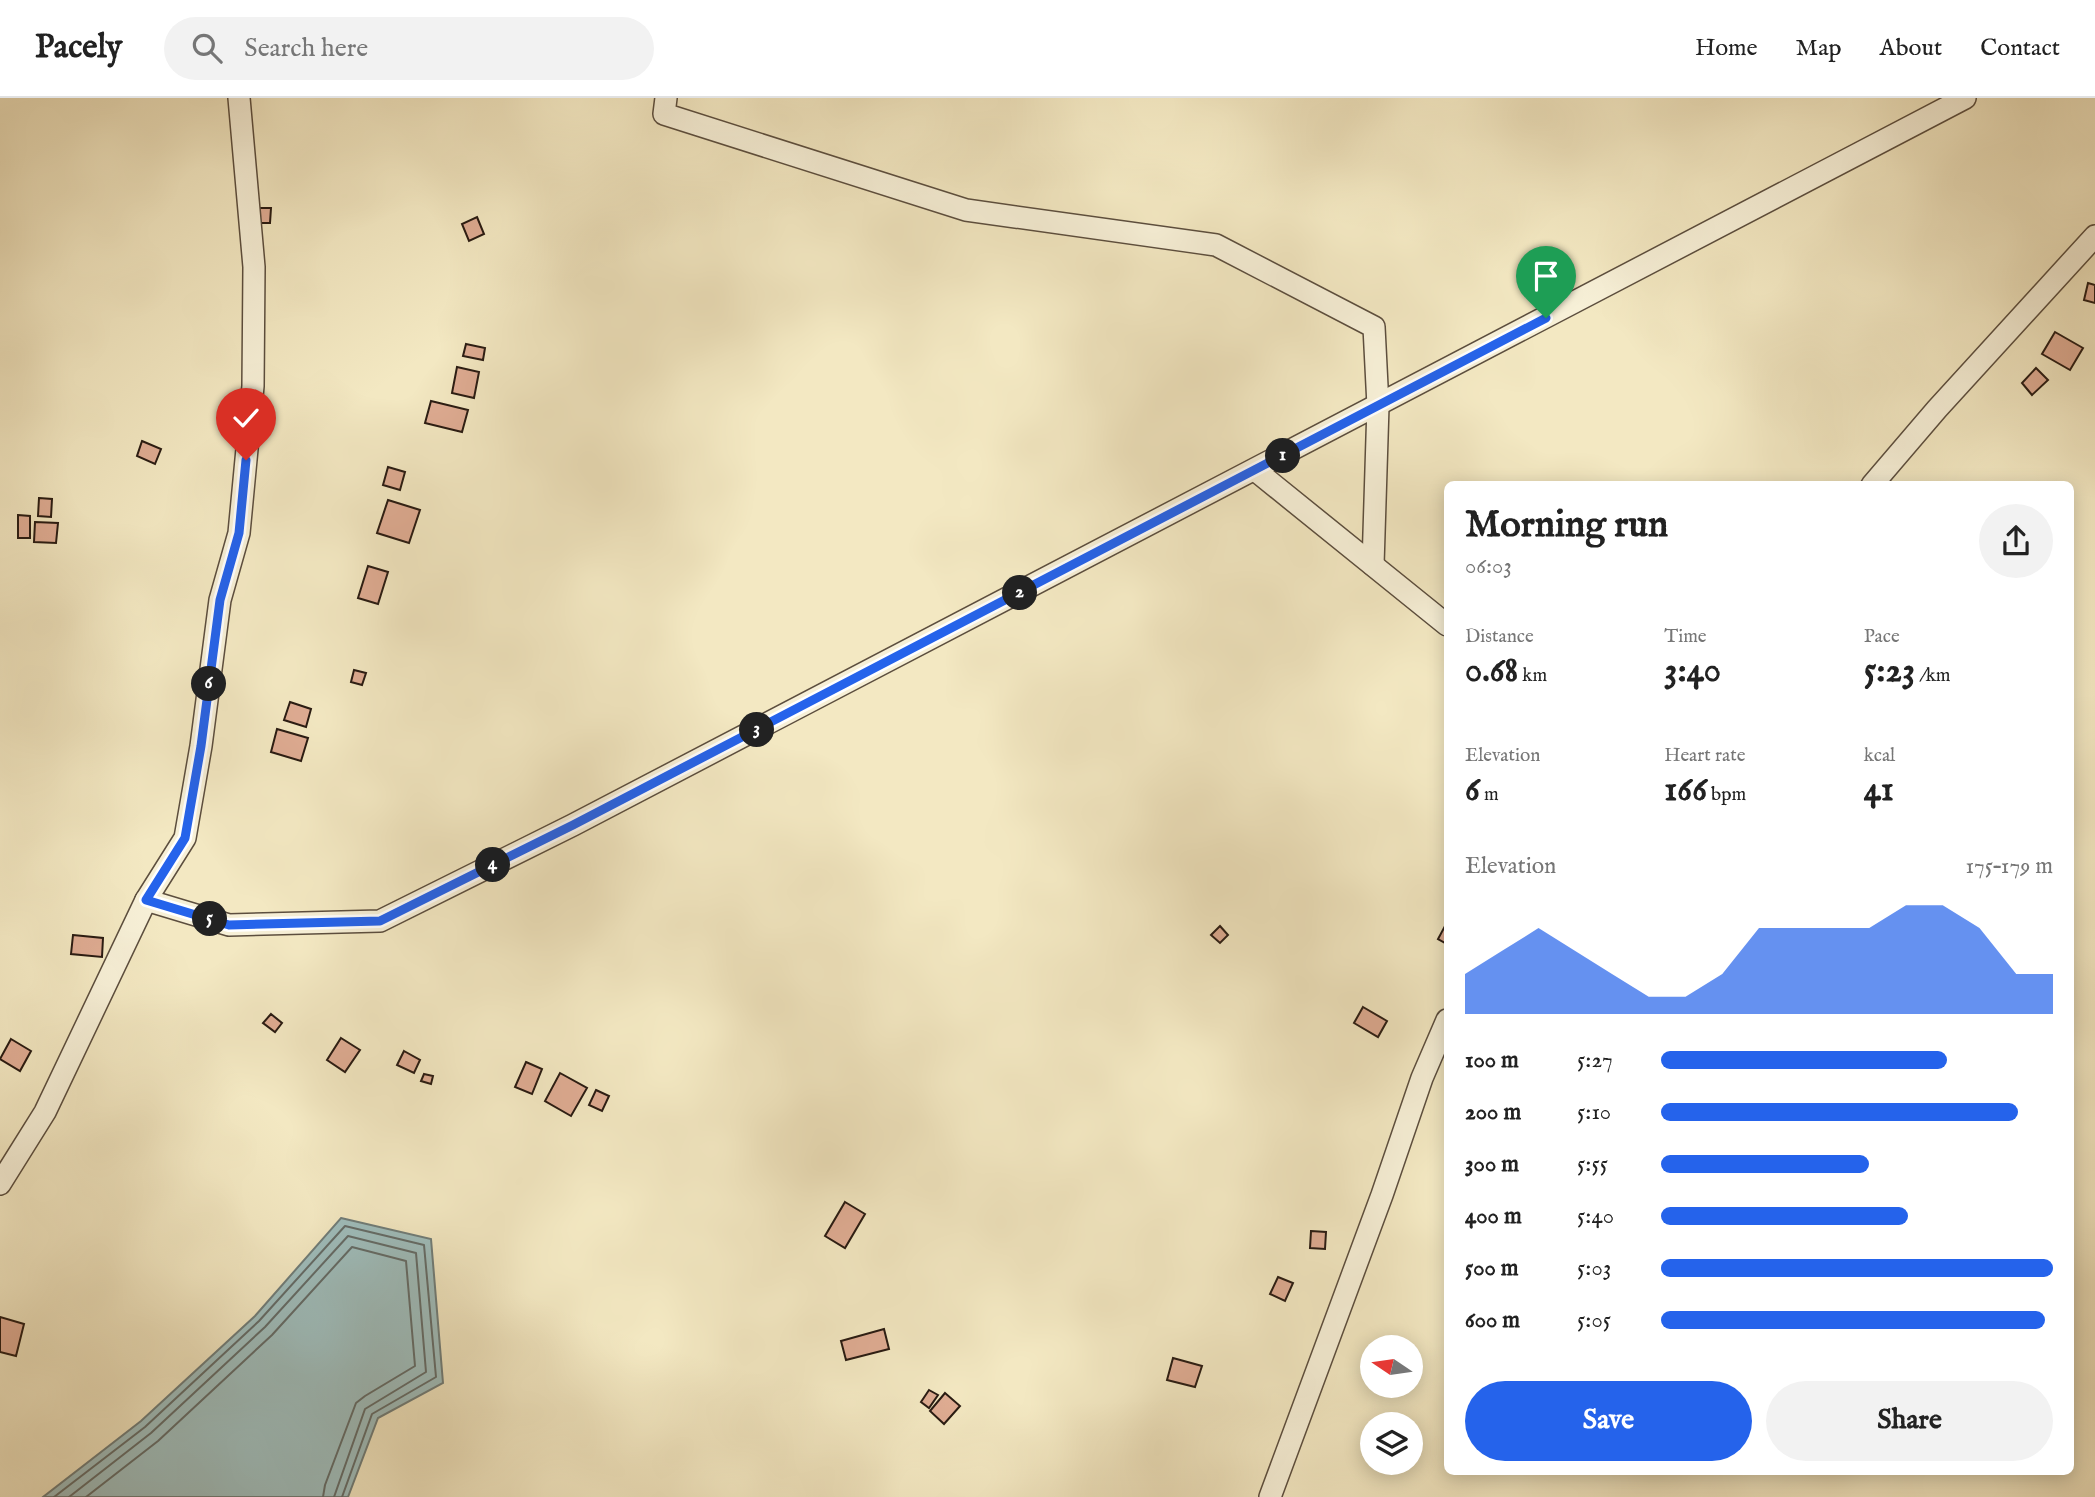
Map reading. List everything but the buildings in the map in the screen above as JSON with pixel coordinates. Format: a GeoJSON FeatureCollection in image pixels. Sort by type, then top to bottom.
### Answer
{"type":"FeatureCollection","features":[{"type":"Feature","properties":{"kind":"street"},"geometry":{"type":"LineString","coordinates":[[0,1184],[45,1112],[146,900],[185,838],[201,746],[220,600],[239,533],[253,386],[254,267],[239,98]]}},
{"type":"Feature","properties":{"kind":"street"},"geometry":{"type":"LineString","coordinates":[[666,98],[664,114],[966,210],[1216,245],[1374,327],[1378,406],[1373,565]]}},
{"type":"Feature","properties":{"kind":"street"},"geometry":{"type":"LineString","coordinates":[[146,900],[229,925],[380,921],[573,825],[1965,98]]}},
{"type":"Feature","properties":{"kind":"street"},"geometry":{"type":"LineString","coordinates":[[1875,481],[1937,409],[2095,236]]}},
{"type":"Feature","properties":{"kind":"street"},"geometry":{"type":"LineString","coordinates":[[1255,470],[1444,623]]}},
{"type":"Feature","properties":{"kind":"street"},"geometry":{"type":"LineString","coordinates":[[1270,1497],[1382,1195],[1422,1078],[1444,1027]]}},
{"type":"Feature","properties":{"kind":"water"},"geometry":{"type":"Polygon","coordinates":[[[341,1218],[431,1239],[443,1383],[378,1418],[348,1497],[43,1497],[141,1421],[255,1316],[341,1218]]]}},
{"type":"Feature","properties":{"kind":"route"},"geometry":{"type":"LineString","coordinates":[[246,460],[239,533],[220,600],[201,746],[185,838],[146,900],[229,925],[380,921],[573,825],[1546,318]]}}]}
